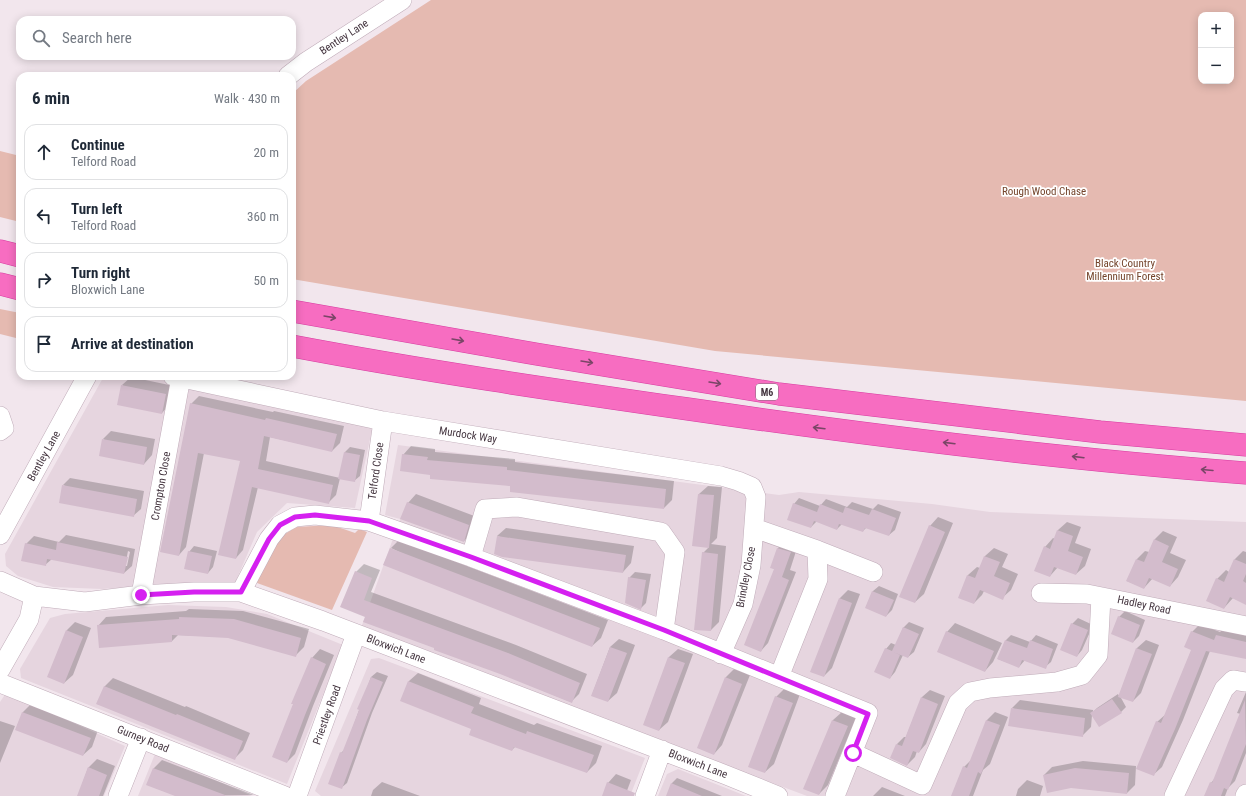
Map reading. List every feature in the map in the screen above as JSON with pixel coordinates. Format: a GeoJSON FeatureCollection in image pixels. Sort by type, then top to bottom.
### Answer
{"type":"FeatureCollection","features":[{"type":"Feature","properties":{"kind":"highway"},"geometry":{"type":"LineString","coordinates":[[0,251],[16,255]]}},
{"type":"Feature","properties":{"kind":"highway"},"geometry":{"type":"LineString","coordinates":[[0,284],[16,288]]}},
{"type":"Feature","properties":{"kind":"highway","name":"M6"},"geometry":{"type":"LineString","coordinates":[[296,312],[536,354],[779,394],[1100,432],[1246,444]]}},
{"type":"Feature","properties":{"kind":"highway"},"geometry":{"type":"LineString","coordinates":[[296,347],[389,364],[596,396],[814,427],[1152,466],[1246,473]]}},
{"type":"Feature","properties":{"kind":"street","name":"Bentley Lane"},"geometry":{"type":"LineString","coordinates":[[293,72],[306,62],[402,0]]}},
{"type":"Feature","properties":{"kind":"street","name":"Bentley Lane"},"geometry":{"type":"LineString","coordinates":[[0,535],[85,380]]}},
{"type":"Feature","properties":{"kind":"street","name":"Crompton Close"},"geometry":{"type":"LineString","coordinates":[[141,595],[177,380]]}},
{"type":"Feature","properties":{"kind":"street","name":"Murdock Way"},"geometry":{"type":"LineString","coordinates":[[191,380],[383,421],[721,476],[752,487],[756,497]]}},
{"type":"Feature","properties":{"kind":"street"},"geometry":{"type":"LineString","coordinates":[[0,416],[4,428],[0,431]]}},
{"type":"Feature","properties":{"kind":"street","name":"Telford Close"},"geometry":{"type":"LineString","coordinates":[[369,521],[383,421]]}},
{"type":"Feature","properties":{"kind":"street","name":"Brindley Close"},"geometry":{"type":"LineString","coordinates":[[721,654],[743,604],[751,565],[756,497]]}},
{"type":"Feature","properties":{"kind":"street"},"geometry":{"type":"LineString","coordinates":[[471,557],[485,509],[517,507],[661,532],[675,552],[664,630]]}},
{"type":"Feature","properties":{"kind":"street"},"geometry":{"type":"LineString","coordinates":[[241,592],[269,539],[280,525],[295,517],[315,515],[369,521],[471,557],[664,630],[868,714],[835,796]]}},
{"type":"Feature","properties":{"kind":"street"},"geometry":{"type":"LineString","coordinates":[[754,528],[817,550],[873,572]]}},
{"type":"Feature","properties":{"kind":"street"},"geometry":{"type":"LineString","coordinates":[[779,677],[818,579],[817,550]]}},
{"type":"Feature","properties":{"kind":"street","name":"Bloxwich Lane"},"geometry":{"type":"LineString","coordinates":[[0,581],[34,596],[84,602],[141,595],[194,592],[241,592],[662,750],[778,796]]}},
{"type":"Feature","properties":{"kind":"street","name":"Hadley Road"},"geometry":{"type":"LineString","coordinates":[[1041,593],[1087,594],[1246,626]]}},
{"type":"Feature","properties":{"kind":"street"},"geometry":{"type":"LineString","coordinates":[[0,670],[29,619],[34,596]]}},
{"type":"Feature","properties":{"kind":"street"},"geometry":{"type":"LineString","coordinates":[[853,753],[922,785],[958,703],[970,692],[990,688],[1058,682],[1082,675],[1098,655],[1101,597]]}},
{"type":"Feature","properties":{"kind":"street","name":"Priestley Road"},"geometry":{"type":"LineString","coordinates":[[297,796],[356,634]]}},
{"type":"Feature","properties":{"kind":"street"},"geometry":{"type":"LineString","coordinates":[[1174,796],[1224,689],[1233,680],[1246,682]]}},
{"type":"Feature","properties":{"kind":"street","name":"Gurney Road"},"geometry":{"type":"LineString","coordinates":[[0,683],[285,796]]}},
{"type":"Feature","properties":{"kind":"street"},"geometry":{"type":"LineString","coordinates":[[118,796],[141,738]]}},
{"type":"Feature","properties":{"kind":"street"},"geometry":{"type":"LineString","coordinates":[[645,796],[662,750]]}},
{"type":"Feature","properties":{"kind":"shaded area"},"geometry":{"type":"Polygon","coordinates":[[[102,380],[165,380],[366,424],[372,430],[355,508],[287,503],[257,532],[235,583],[161,585],[102,589],[53,587],[18,576],[6,566],[5,554],[102,380]]]}},
{"type":"Feature","properties":{"kind":"shaded area"},"geometry":{"type":"Polygon","coordinates":[[[398,445],[779,495],[799,492],[932,504],[990,512],[1246,522],[1246,796],[807,796],[361,628],[400,519],[385,515],[398,445]]]}},
{"type":"Feature","properties":{"kind":"shaded area"},"geometry":{"type":"Polygon","coordinates":[[[168,605],[226,607],[267,614],[343,645],[287,784],[21,678],[20,669],[50,618],[65,614],[168,605]]]}},
{"type":"Feature","properties":{"kind":"shaded area"},"geometry":{"type":"Polygon","coordinates":[[[379,658],[645,758],[630,796],[321,796],[315,791],[371,659],[379,658]]]}},
{"type":"Feature","properties":{"kind":"shaded area"},"geometry":{"type":"Polygon","coordinates":[[[6,693],[125,746],[104,796],[0,796],[0,702],[6,693]]]}},
{"type":"Feature","properties":{"kind":"shaded area"},"geometry":{"type":"Polygon","coordinates":[[[155,754],[252,796],[138,796],[155,754]]]}},
{"type":"Feature","properties":{"kind":"shaded area"},"geometry":{"type":"Polygon","coordinates":[[[678,769],[746,796],[658,796],[667,774],[678,769]]]}},
{"type":"Feature","properties":{"kind":"green space","name":"Black Country Millennium Forest"},"geometry":{"type":"Polygon","coordinates":[[[431,0],[1246,0],[1246,401],[715,351],[296,280],[296,90],[306,81],[431,0]]]}},
{"type":"Feature","properties":{"kind":"green space"},"geometry":{"type":"Polygon","coordinates":[[[0,151],[16,155],[16,221],[0,217],[0,151]]]}},
{"type":"Feature","properties":{"kind":"green space"},"geometry":{"type":"Polygon","coordinates":[[[0,309],[16,312],[16,338],[0,334],[0,309]]]}},
{"type":"Feature","properties":{"kind":"green space"},"geometry":{"type":"Polygon","coordinates":[[[332,525],[355,533],[359,529],[367,532],[332,610],[257,583],[260,566],[277,539],[296,527],[332,525]]]}},
{"type":"Feature","properties":{"kind":"building"},"geometry":{"type":"Polygon","coordinates":[[[121,385],[166,394],[162,414],[117,405],[121,385]]]}},
{"type":"Feature","properties":{"kind":"building"},"geometry":{"type":"Polygon","coordinates":[[[190,403],[337,434],[332,452],[264,436],[258,469],[333,485],[329,504],[252,487],[236,559],[218,555],[240,461],[198,453],[179,556],[160,552],[190,403]]]}},
{"type":"Feature","properties":{"kind":"building"},"geometry":{"type":"Polygon","coordinates":[[[102,439],[147,447],[144,465],[99,456],[102,439]]]}},
{"type":"Feature","properties":{"kind":"building"},"geometry":{"type":"Polygon","coordinates":[[[344,452],[360,455],[355,482],[338,479],[344,452]]]}},
{"type":"Feature","properties":{"kind":"building"},"geometry":{"type":"Polygon","coordinates":[[[402,454],[428,457],[427,460],[507,467],[507,470],[666,489],[664,509],[510,492],[510,486],[430,479],[430,475],[400,471],[402,454]]]}},
{"type":"Feature","properties":{"kind":"building"},"geometry":{"type":"Polygon","coordinates":[[[62,485],[137,499],[134,517],[59,503],[62,485]]]}},
{"type":"Feature","properties":{"kind":"building"},"geometry":{"type":"Polygon","coordinates":[[[698,494],[714,495],[709,548],[692,546],[698,494]]]}},
{"type":"Feature","properties":{"kind":"building"},"geometry":{"type":"Polygon","coordinates":[[[407,502],[469,525],[464,542],[400,519],[407,502]]]}},
{"type":"Feature","properties":{"kind":"building"},"geometry":{"type":"Polygon","coordinates":[[[793,503],[817,512],[820,504],[843,513],[845,507],[869,515],[872,509],[896,518],[889,536],[865,528],[863,532],[839,524],[837,530],[814,521],[811,528],[787,520],[793,503]]]}},
{"type":"Feature","properties":{"kind":"building"},"geometry":{"type":"Polygon","coordinates":[[[929,525],[945,532],[915,603],[899,597],[929,525]]]}},
{"type":"Feature","properties":{"kind":"building"},"geometry":{"type":"Polygon","coordinates":[[[1057,530],[1073,536],[1068,551],[1083,557],[1076,575],[1054,567],[1050,577],[1034,571],[1044,546],[1050,549],[1057,530]]]}},
{"type":"Feature","properties":{"kind":"building"},"geometry":{"type":"Polygon","coordinates":[[[497,536],[626,555],[623,573],[502,557],[494,554],[497,536]]]}},
{"type":"Feature","properties":{"kind":"building"},"geometry":{"type":"Polygon","coordinates":[[[1154,539],[1169,546],[1162,562],[1178,569],[1170,587],[1149,578],[1144,589],[1126,581],[1136,559],[1144,562],[1154,539]]]}},
{"type":"Feature","properties":{"kind":"building"},"geometry":{"type":"Polygon","coordinates":[[[57,542],[128,557],[124,574],[47,559],[46,566],[21,561],[25,543],[56,550],[57,542]]]}},
{"type":"Feature","properties":{"kind":"building"},"geometry":{"type":"Polygon","coordinates":[[[390,548],[600,628],[592,647],[383,565],[390,548]]]}},
{"type":"Feature","properties":{"kind":"building"},"geometry":{"type":"Polygon","coordinates":[[[777,548],[791,552],[782,577],[789,580],[761,652],[744,645],[774,569],[770,568],[777,548]]]}},
{"type":"Feature","properties":{"kind":"building"},"geometry":{"type":"Polygon","coordinates":[[[188,551],[212,556],[208,574],[184,569],[188,551]]]}},
{"type":"Feature","properties":{"kind":"building"},"geometry":{"type":"Polygon","coordinates":[[[702,552],[718,554],[711,631],[694,630],[702,552]]]}},
{"type":"Feature","properties":{"kind":"building"},"geometry":{"type":"Polygon","coordinates":[[[984,556],[1000,562],[994,576],[1010,583],[1003,600],[980,590],[974,604],[958,598],[967,575],[975,578],[984,556]]]}},
{"type":"Feature","properties":{"kind":"building"},"geometry":{"type":"Polygon","coordinates":[[[1234,559],[1246,564],[1246,574],[1243,581],[1246,583],[1246,605],[1230,597],[1224,609],[1206,601],[1216,578],[1224,582],[1234,559]]]}},
{"type":"Feature","properties":{"kind":"building"},"geometry":{"type":"Polygon","coordinates":[[[355,571],[372,578],[364,600],[508,653],[580,683],[572,703],[500,674],[434,650],[434,648],[363,622],[365,617],[340,607],[355,571]]]}},
{"type":"Feature","properties":{"kind":"building"},"geometry":{"type":"Polygon","coordinates":[[[628,577],[646,580],[641,610],[625,603],[628,577]]]}},
{"type":"Feature","properties":{"kind":"building"},"geometry":{"type":"Polygon","coordinates":[[[872,591],[894,600],[886,617],[865,608],[872,591]]]}},
{"type":"Feature","properties":{"kind":"building"},"geometry":{"type":"Polygon","coordinates":[[[839,598],[852,603],[824,677],[810,672],[839,598]]]}},
{"type":"Feature","properties":{"kind":"building"},"geometry":{"type":"Polygon","coordinates":[[[1118,616],[1140,625],[1133,643],[1111,634],[1118,616]]]}},
{"type":"Feature","properties":{"kind":"building"},"geometry":{"type":"Polygon","coordinates":[[[179,617],[234,619],[301,638],[296,657],[228,638],[172,635],[172,642],[99,648],[97,625],[179,619],[179,617]]]}},
{"type":"Feature","properties":{"kind":"building"},"geometry":{"type":"Polygon","coordinates":[[[1071,623],[1088,630],[1077,657],[1060,650],[1071,623]]]}},
{"type":"Feature","properties":{"kind":"building"},"geometry":{"type":"Polygon","coordinates":[[[903,627],[919,634],[908,658],[893,652],[900,655],[890,679],[874,672],[885,648],[892,651],[903,627]]]}},
{"type":"Feature","properties":{"kind":"building"},"geometry":{"type":"Polygon","coordinates":[[[66,630],[83,637],[64,684],[47,677],[66,630]]]}},
{"type":"Feature","properties":{"kind":"building"},"geometry":{"type":"Polygon","coordinates":[[[946,631],[994,651],[985,672],[937,652],[946,631]]]}},
{"type":"Feature","properties":{"kind":"building"},"geometry":{"type":"Polygon","coordinates":[[[1191,631],[1214,640],[1216,635],[1246,642],[1246,659],[1206,651],[1175,729],[1154,776],[1136,769],[1156,721],[1161,723],[1191,650],[1184,647],[1191,631]]]}},
{"type":"Feature","properties":{"kind":"building"},"geometry":{"type":"Polygon","coordinates":[[[1005,640],[1027,648],[1030,640],[1053,649],[1046,669],[1022,660],[1019,668],[997,659],[1005,640]]]}},
{"type":"Feature","properties":{"kind":"building"},"geometry":{"type":"Polygon","coordinates":[[[610,647],[627,653],[608,702],[591,696],[610,647]]]}},
{"type":"Feature","properties":{"kind":"building"},"geometry":{"type":"Polygon","coordinates":[[[1136,648],[1152,654],[1133,702],[1118,697],[1136,648]]]}},
{"type":"Feature","properties":{"kind":"building"},"geometry":{"type":"Polygon","coordinates":[[[311,657],[326,664],[287,763],[272,757],[293,704],[291,704],[311,657]]]}},
{"type":"Feature","properties":{"kind":"building"},"geometry":{"type":"Polygon","coordinates":[[[668,657],[685,663],[659,731],[643,725],[668,657]]]}},
{"type":"Feature","properties":{"kind":"building"},"geometry":{"type":"Polygon","coordinates":[[[371,677],[383,682],[367,720],[342,789],[328,784],[340,752],[342,753],[359,710],[357,709],[371,677]]]}},
{"type":"Feature","properties":{"kind":"building"},"geometry":{"type":"Polygon","coordinates":[[[725,677],[742,684],[714,755],[697,748],[725,677]]]}},
{"type":"Feature","properties":{"kind":"building"},"geometry":{"type":"Polygon","coordinates":[[[408,681],[474,707],[471,713],[526,734],[527,731],[594,755],[587,773],[514,747],[512,751],[469,735],[471,729],[400,701],[408,681]]]}},
{"type":"Feature","properties":{"kind":"building"},"geometry":{"type":"Polygon","coordinates":[[[104,686],[243,741],[235,760],[96,704],[104,686]]]}},
{"type":"Feature","properties":{"kind":"building"},"geometry":{"type":"Polygon","coordinates":[[[775,696],[793,703],[765,773],[748,767],[775,696]]]}},
{"type":"Feature","properties":{"kind":"building"},"geometry":{"type":"Polygon","coordinates":[[[921,697],[938,704],[919,753],[913,751],[907,766],[890,758],[896,744],[902,746],[921,697]]]}},
{"type":"Feature","properties":{"kind":"building"},"geometry":{"type":"Polygon","coordinates":[[[1112,699],[1122,713],[1099,727],[1090,713],[1112,699]]]}},
{"type":"Feature","properties":{"kind":"building"},"geometry":{"type":"Polygon","coordinates":[[[1245,700],[1246,744],[1228,790],[1224,788],[1221,796],[1204,796],[1210,782],[1212,783],[1245,700]]]}},
{"type":"Feature","properties":{"kind":"building"},"geometry":{"type":"Polygon","coordinates":[[[1011,708],[1085,718],[1083,737],[1008,726],[1011,708]]]}},
{"type":"Feature","properties":{"kind":"building"},"geometry":{"type":"Polygon","coordinates":[[[22,712],[91,738],[83,756],[15,730],[22,712]]]}},
{"type":"Feature","properties":{"kind":"building"},"geometry":{"type":"Polygon","coordinates":[[[832,720],[848,726],[819,795],[803,789],[832,720]]]}},
{"type":"Feature","properties":{"kind":"building"},"geometry":{"type":"Polygon","coordinates":[[[986,720],[1000,725],[981,774],[978,772],[969,796],[951,796],[963,766],[967,768],[986,720]]]}},
{"type":"Feature","properties":{"kind":"building"},"geometry":{"type":"Polygon","coordinates":[[[88,767],[107,775],[99,796],[77,796],[88,767]]]}},
{"type":"Feature","properties":{"kind":"building"},"geometry":{"type":"Polygon","coordinates":[[[153,768],[225,796],[175,796],[146,785],[153,768]]]}},
{"type":"Feature","properties":{"kind":"building"},"geometry":{"type":"Polygon","coordinates":[[[1075,768],[1129,773],[1127,794],[1071,788],[1047,793],[1043,775],[1075,768]]]}},
{"type":"Feature","properties":{"kind":"building"},"geometry":{"type":"Polygon","coordinates":[[[607,782],[635,793],[634,796],[602,796],[607,782]]]}},
{"type":"Feature","properties":{"kind":"building"},"geometry":{"type":"Polygon","coordinates":[[[671,783],[702,796],[666,796],[671,783]]]}},
{"type":"Feature","properties":{"kind":"route"},"geometry":{"type":"LineString","coordinates":[[141,595],[194,592],[241,592],[269,539],[280,525],[295,517],[315,515],[369,521],[471,557],[664,630],[868,714],[853,753]]}},
{"type":"Feature","properties":{"kind":"park label","name":"Rough Wood Chase"},"geometry":{"type":"Point","coordinates":[1044,191]}}]}
